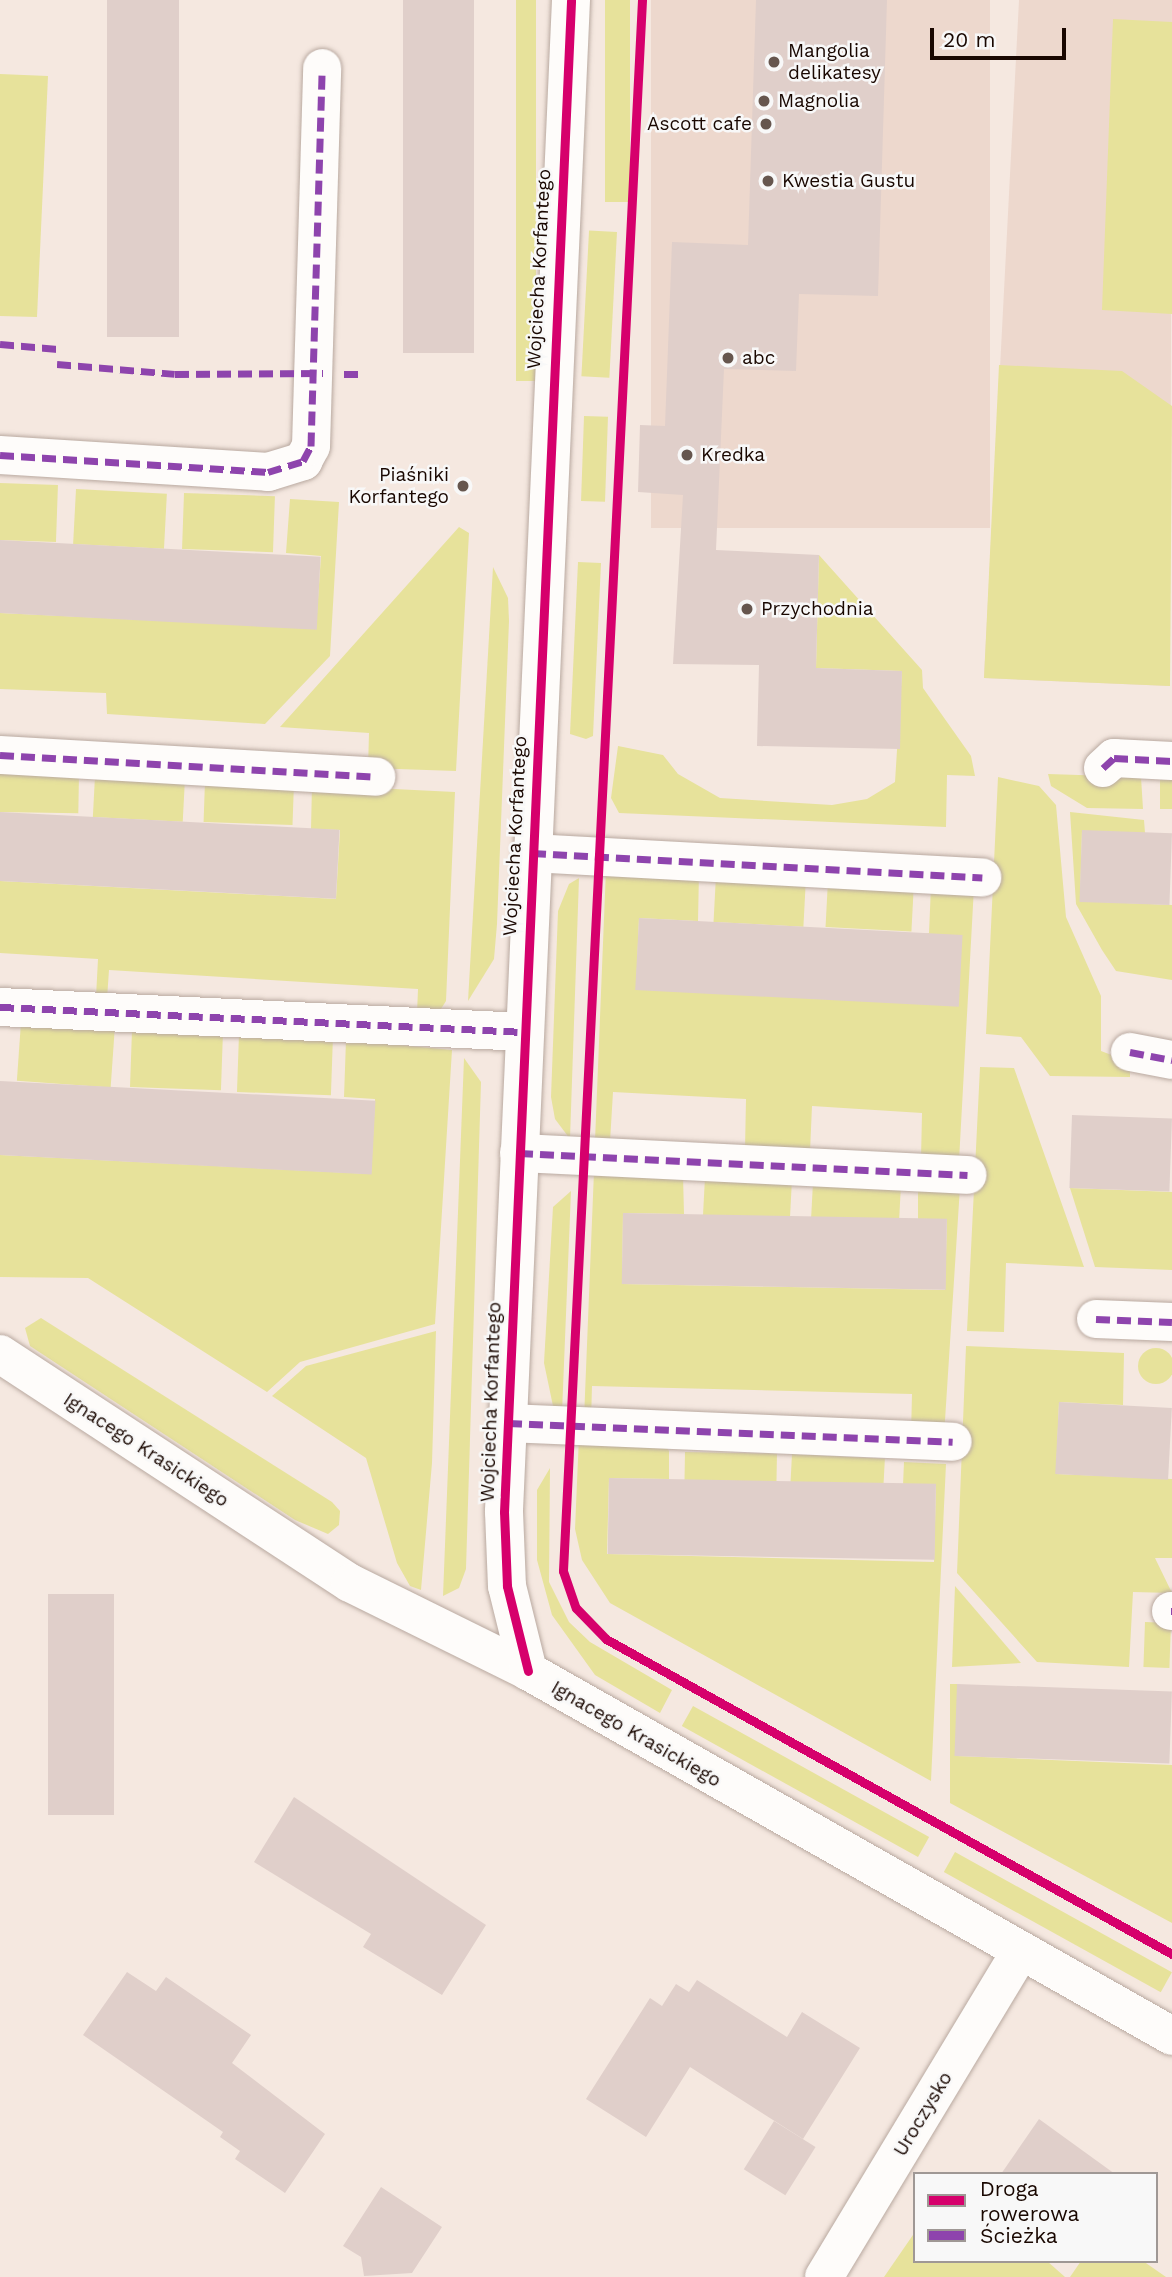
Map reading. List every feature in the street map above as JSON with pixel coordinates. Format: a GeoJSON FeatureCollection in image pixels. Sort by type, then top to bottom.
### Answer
{"type":"FeatureCollection","features":[{"type":"Feature","properties":{"kind":"street","name":"Wojciecha Korfantego"},"geometry":{"type":"LineString","coordinates":[[528,1671],[507,1586],[508,1423],[571,0]]}},
{"type":"Feature","properties":{"kind":"street"},"geometry":{"type":"LineString","coordinates":[[0,455],[268,472],[303,461],[311,446],[322,68]]}},
{"type":"Feature","properties":{"kind":"street"},"geometry":{"type":"LineString","coordinates":[[0,754],[376,777]]}},
{"type":"Feature","properties":{"kind":"street"},"geometry":{"type":"LineString","coordinates":[[1102,768],[1114,758],[1172,761]]}},
{"type":"Feature","properties":{"kind":"street","name":"Wojciecha Korfantego"},"geometry":{"type":"LineString","coordinates":[[532,853],[982,877]]}},
{"type":"Feature","properties":{"kind":"street"},"geometry":{"type":"LineString","coordinates":[[0,1007],[524,1032]]}},
{"type":"Feature","properties":{"kind":"street"},"geometry":{"type":"LineString","coordinates":[[1130,1052],[1172,1060]]}},
{"type":"Feature","properties":{"kind":"street"},"geometry":{"type":"LineString","coordinates":[[519,1153],[967,1175]]}},
{"type":"Feature","properties":{"kind":"street"},"geometry":{"type":"LineString","coordinates":[[1096,1319],[1172,1322]]}},
{"type":"Feature","properties":{"kind":"street","name":"Ignacego Krasickiego"},"geometry":{"type":"LineString","coordinates":[[0,1354],[350,1583],[528,1671],[1172,2036]]}},
{"type":"Feature","properties":{"kind":"street","name":"Wojciecha Korfantego"},"geometry":{"type":"LineString","coordinates":[[508,1423],[953,1442]]}},
{"type":"Feature","properties":{"kind":"street","name":"Uroczysko"},"geometry":{"type":"LineString","coordinates":[[824,2277],[1021,1951]]}},
{"type":"Feature","properties":{"kind":"shaded area"},"geometry":{"type":"Polygon","coordinates":[[[516,0],[536,0],[536,381],[516,381],[516,0]]]}},
{"type":"Feature","properties":{"kind":"shaded area"},"geometry":{"type":"Polygon","coordinates":[[[605,0],[630,0],[630,202],[605,202],[605,0]]]}},
{"type":"Feature","properties":{"kind":"shaded area"},"geometry":{"type":"Polygon","coordinates":[[[651,0],[990,0],[990,528],[651,528],[651,0]]]}},
{"type":"Feature","properties":{"kind":"shaded area"},"geometry":{"type":"Polygon","coordinates":[[[1019,0],[1172,0],[1170,686],[984,678],[1019,0]]]}},
{"type":"Feature","properties":{"kind":"shaded area"},"geometry":{"type":"Polygon","coordinates":[[[1113,19],[1172,22],[1172,314],[1102,310],[1113,19]]]}},
{"type":"Feature","properties":{"kind":"shaded area"},"geometry":{"type":"Polygon","coordinates":[[[0,74],[48,76],[37,317],[0,316],[0,74]]]}},
{"type":"Feature","properties":{"kind":"shaded area"},"geometry":{"type":"Polygon","coordinates":[[[589,231],[617,232],[609,378],[581,376],[589,231]]]}},
{"type":"Feature","properties":{"kind":"shaded area"},"geometry":{"type":"Polygon","coordinates":[[[999,365],[1122,371],[1172,406],[1170,686],[984,678],[999,365]]]}},
{"type":"Feature","properties":{"kind":"shaded area"},"geometry":{"type":"Polygon","coordinates":[[[584,416],[608,417],[605,502],[581,501],[584,416]]]}},
{"type":"Feature","properties":{"kind":"shaded area"},"geometry":{"type":"Polygon","coordinates":[[[0,483],[58,485],[56,542],[0,540],[0,483]]]}},
{"type":"Feature","properties":{"kind":"shaded area"},"geometry":{"type":"Polygon","coordinates":[[[76,489],[167,494],[164,549],[73,544],[76,489]]]}},
{"type":"Feature","properties":{"kind":"shaded area"},"geometry":{"type":"Polygon","coordinates":[[[184,493],[275,496],[273,552],[182,549],[184,493]]]}},
{"type":"Feature","properties":{"kind":"shaded area"},"geometry":{"type":"Polygon","coordinates":[[[290,499],[339,502],[330,656],[265,724],[107,714],[106,693],[0,689],[0,613],[316,628],[321,556],[286,553],[290,499]]]}},
{"type":"Feature","properties":{"kind":"shaded area"},"geometry":{"type":"Polygon","coordinates":[[[459,527],[469,533],[456,771],[368,768],[369,733],[280,727],[459,527]]]}},
{"type":"Feature","properties":{"kind":"shaded area"},"geometry":{"type":"Polygon","coordinates":[[[819,555],[922,670],[923,688],[971,756],[975,776],[947,775],[946,827],[619,813],[611,798],[618,746],[663,755],[678,774],[720,798],[832,805],[867,799],[895,782],[902,671],[816,668],[819,555]]]}},
{"type":"Feature","properties":{"kind":"shaded area"},"geometry":{"type":"Polygon","coordinates":[[[578,562],[601,563],[593,736],[586,739],[570,734],[578,562]]]}},
{"type":"Feature","properties":{"kind":"shaded area"},"geometry":{"type":"Polygon","coordinates":[[[493,567],[508,598],[509,621],[497,924],[494,959],[468,1001],[493,567]]]}},
{"type":"Feature","properties":{"kind":"shaded area"},"geometry":{"type":"Polygon","coordinates":[[[0,773],[79,774],[78,813],[0,812],[0,773]]]}},
{"type":"Feature","properties":{"kind":"shaded area"},"geometry":{"type":"Polygon","coordinates":[[[1048,774],[1141,777],[1143,809],[1087,808],[1051,786],[1048,774]]]}},
{"type":"Feature","properties":{"kind":"shaded area"},"geometry":{"type":"Polygon","coordinates":[[[95,776],[185,781],[183,822],[93,817],[95,776]]]}},
{"type":"Feature","properties":{"kind":"shaded area"},"geometry":{"type":"Polygon","coordinates":[[[998,777],[1039,786],[1056,805],[1066,917],[1101,996],[1101,1051],[1130,1062],[1130,1077],[1050,1076],[1021,1037],[986,1034],[998,777]]]}},
{"type":"Feature","properties":{"kind":"shaded area"},"geometry":{"type":"Polygon","coordinates":[[[1160,780],[1172,780],[1172,809],[1160,809],[1160,780]]]}},
{"type":"Feature","properties":{"kind":"shaded area"},"geometry":{"type":"Polygon","coordinates":[[[205,781],[294,784],[293,825],[204,822],[205,781]]]}},
{"type":"Feature","properties":{"kind":"shaded area"},"geometry":{"type":"Polygon","coordinates":[[[312,785],[455,792],[446,1001],[439,1012],[417,1014],[418,989],[109,970],[107,999],[96,997],[98,959],[0,953],[0,881],[336,899],[340,830],[311,829],[312,785]]]}},
{"type":"Feature","properties":{"kind":"shaded area"},"geometry":{"type":"Polygon","coordinates":[[[1070,812],[1144,820],[1145,833],[1082,831],[1080,901],[1172,905],[1172,980],[1116,971],[1102,950],[1076,904],[1070,812]]]}},
{"type":"Feature","properties":{"kind":"shaded area"},"geometry":{"type":"Polygon","coordinates":[[[606,869],[699,873],[698,921],[639,918],[636,990],[929,933],[931,886],[974,887],[959,1161],[921,1159],[922,1113],[812,1106],[810,1152],[745,1149],[746,1099],[613,1092],[610,1142],[595,1141],[606,869]]]}},
{"type":"Feature","properties":{"kind":"shaded area"},"geometry":{"type":"Polygon","coordinates":[[[716,875],[806,880],[803,927],[714,922],[716,875]]]}},
{"type":"Feature","properties":{"kind":"shaded area"},"geometry":{"type":"Polygon","coordinates":[[[579,878],[570,1139],[555,1119],[551,1097],[558,911],[569,884],[579,878]]]}},
{"type":"Feature","properties":{"kind":"shaded area"},"geometry":{"type":"Polygon","coordinates":[[[828,880],[914,885],[911,931],[826,927],[828,880]]]}},
{"type":"Feature","properties":{"kind":"shaded area"},"geometry":{"type":"Polygon","coordinates":[[[21,1022],[115,1029],[111,1087],[17,1081],[21,1022]]]}},
{"type":"Feature","properties":{"kind":"shaded area"},"geometry":{"type":"Polygon","coordinates":[[[132,1030],[223,1033],[221,1090],[130,1087],[132,1030]]]}},
{"type":"Feature","properties":{"kind":"shaded area"},"geometry":{"type":"Polygon","coordinates":[[[239,1034],[333,1037],[331,1095],[237,1092],[239,1034]]]}},
{"type":"Feature","properties":{"kind":"shaded area"},"geometry":{"type":"Polygon","coordinates":[[[346,1040],[452,1050],[435,1324],[300,1362],[267,1392],[88,1278],[0,1277],[0,1155],[371,1174],[375,1099],[344,1097],[346,1040]]]}},
{"type":"Feature","properties":{"kind":"shaded area"},"geometry":{"type":"Polygon","coordinates":[[[464,1058],[481,1082],[466,1569],[459,1588],[443,1596],[464,1058]]]}},
{"type":"Feature","properties":{"kind":"shaded area"},"geometry":{"type":"Polygon","coordinates":[[[980,1067],[1014,1068],[1084,1267],[1006,1263],[1004,1332],[967,1331],[980,1067]]]}},
{"type":"Feature","properties":{"kind":"shaded area"},"geometry":{"type":"Polygon","coordinates":[[[594,1171],[683,1175],[684,1214],[623,1213],[622,1284],[945,1290],[947,1220],[918,1219],[918,1186],[960,1187],[944,1436],[911,1434],[912,1394],[592,1386],[591,1421],[584,1419],[594,1171]]]}},
{"type":"Feature","properties":{"kind":"shaded area"},"geometry":{"type":"Polygon","coordinates":[[[705,1177],[792,1182],[790,1220],[703,1215],[705,1177]]]}},
{"type":"Feature","properties":{"kind":"shaded area"},"geometry":{"type":"Polygon","coordinates":[[[813,1182],[901,1187],[899,1222],[811,1217],[813,1182]]]}},
{"type":"Feature","properties":{"kind":"shaded area"},"geometry":{"type":"Polygon","coordinates":[[[1070,1188],[1172,1192],[1172,1270],[1095,1267],[1070,1188]]]}},
{"type":"Feature","properties":{"kind":"shaded area"},"geometry":{"type":"Polygon","coordinates":[[[571,1191],[562,1413],[553,1406],[544,1363],[553,1207],[571,1191]]]}},
{"type":"Feature","properties":{"kind":"shaded area"},"geometry":{"type":"Polygon","coordinates":[[[41,1318],[332,1502],[340,1511],[339,1525],[328,1534],[295,1520],[30,1346],[25,1328],[41,1318]]]}},
{"type":"Feature","properties":{"kind":"shaded area"},"geometry":{"type":"Polygon","coordinates":[[[436,1331],[432,1463],[421,1590],[410,1586],[397,1563],[366,1458],[272,1396],[306,1366],[436,1331]]]}},
{"type":"Feature","properties":{"kind":"shaded area"},"geometry":{"type":"Polygon","coordinates":[[[966,1346],[1124,1353],[1123,1405],[1059,1402],[1056,1474],[1172,1479],[1172,1558],[1155,1558],[1172,1593],[1133,1592],[1129,1667],[1037,1662],[957,1573],[966,1346]]]}},
{"type":"Feature","properties":{"kind":"shaded area"},"geometry":{"type":"Polygon","coordinates":[[[1149,1350],[1163,1350],[1172,1359],[1172,1373],[1163,1382],[1149,1382],[1140,1373],[1140,1359],[1149,1350]]]}},
{"type":"Feature","properties":{"kind":"shaded area"},"geometry":{"type":"Polygon","coordinates":[[[579,1436],[664,1443],[669,1451],[669,1479],[609,1478],[607,1554],[934,1562],[936,1486],[903,1485],[904,1462],[946,1464],[931,1781],[610,1603],[582,1560],[575,1529],[579,1436]]]}},
{"type":"Feature","properties":{"kind":"shaded area"},"geometry":{"type":"Polygon","coordinates":[[[685,1452],[777,1454],[776,1482],[685,1480],[685,1452]]]}},
{"type":"Feature","properties":{"kind":"shaded area"},"geometry":{"type":"Polygon","coordinates":[[[792,1454],[885,1459],[883,1487],[791,1482],[792,1454]]]}},
{"type":"Feature","properties":{"kind":"shaded area"},"geometry":{"type":"Polygon","coordinates":[[[550,1468],[549,1582],[569,1622],[590,1642],[672,1690],[660,1713],[595,1675],[552,1615],[537,1560],[537,1490],[550,1468]]]}},
{"type":"Feature","properties":{"kind":"shaded area"},"geometry":{"type":"Polygon","coordinates":[[[955,1586],[1021,1663],[952,1667],[955,1586]]]}},
{"type":"Feature","properties":{"kind":"shaded area"},"geometry":{"type":"Polygon","coordinates":[[[1145,1622],[1171,1623],[1169,1668],[1143,1667],[1145,1622]]]}},
{"type":"Feature","properties":{"kind":"shaded area"},"geometry":{"type":"Polygon","coordinates":[[[950,1684],[957,1684],[957,1756],[1172,1765],[1172,1923],[950,1803],[950,1684]]]}},
{"type":"Feature","properties":{"kind":"shaded area"},"geometry":{"type":"Polygon","coordinates":[[[693,1706],[929,1837],[918,1857],[682,1726],[693,1706]]]}},
{"type":"Feature","properties":{"kind":"shaded area"},"geometry":{"type":"Polygon","coordinates":[[[955,1852],[1172,1972],[1161,1992],[944,1872],[955,1852]]]}},
{"type":"Feature","properties":{"kind":"shaded area"},"geometry":{"type":"Polygon","coordinates":[[[913,2235],[913,2263],[1049,2263],[1065,2277],[884,2277],[913,2235]]]}},
{"type":"Feature","properties":{"kind":"shaded area"},"geometry":{"type":"Polygon","coordinates":[[[1080,2263],[1146,2263],[1166,2277],[1070,2277],[1080,2263]]]}},
{"type":"Feature","properties":{"kind":"building"},"geometry":{"type":"Polygon","coordinates":[[[107,0],[179,0],[179,337],[107,337],[107,0]]]}},
{"type":"Feature","properties":{"kind":"building"},"geometry":{"type":"Polygon","coordinates":[[[403,0],[474,0],[474,353],[403,353],[403,0]]]}},
{"type":"Feature","properties":{"kind":"building"},"geometry":{"type":"Polygon","coordinates":[[[756,0],[887,0],[878,296],[799,294],[796,371],[724,369],[716,550],[819,555],[816,668],[902,671],[900,749],[757,746],[759,665],[673,664],[683,495],[638,492],[640,425],[665,426],[672,242],[748,245],[756,0]]]}},
{"type":"Feature","properties":{"kind":"building"},"geometry":{"type":"Polygon","coordinates":[[[0,540],[321,557],[317,630],[0,613],[0,540]]]}},
{"type":"Feature","properties":{"kind":"building"},"geometry":{"type":"Polygon","coordinates":[[[0,812],[340,830],[336,899],[0,881],[0,812]]]}},
{"type":"Feature","properties":{"kind":"building"},"geometry":{"type":"Polygon","coordinates":[[[1082,830],[1172,833],[1169,905],[1079,902],[1082,830]]]}},
{"type":"Feature","properties":{"kind":"building"},"geometry":{"type":"Polygon","coordinates":[[[639,918],[963,935],[959,1007],[635,990],[639,918]]]}},
{"type":"Feature","properties":{"kind":"building"},"geometry":{"type":"Polygon","coordinates":[[[0,1081],[375,1101],[372,1175],[0,1155],[0,1081]]]}},
{"type":"Feature","properties":{"kind":"building"},"geometry":{"type":"Polygon","coordinates":[[[1072,1115],[1172,1118],[1169,1191],[1069,1188],[1072,1115]]]}},
{"type":"Feature","properties":{"kind":"building"},"geometry":{"type":"Polygon","coordinates":[[[623,1213],[947,1219],[946,1290],[622,1284],[623,1213]]]}},
{"type":"Feature","properties":{"kind":"building"},"geometry":{"type":"Polygon","coordinates":[[[1059,1402],[1172,1408],[1168,1480],[1055,1474],[1059,1402]]]}},
{"type":"Feature","properties":{"kind":"building"},"geometry":{"type":"Polygon","coordinates":[[[609,1478],[936,1484],[935,1560],[608,1554],[609,1478]]]}},
{"type":"Feature","properties":{"kind":"building"},"geometry":{"type":"Polygon","coordinates":[[[48,1594],[114,1594],[114,1815],[48,1815],[48,1594]]]}},
{"type":"Feature","properties":{"kind":"building"},"geometry":{"type":"Polygon","coordinates":[[[957,1684],[1172,1692],[1169,1763],[954,1756],[957,1684]]]}},
{"type":"Feature","properties":{"kind":"building"},"geometry":{"type":"Polygon","coordinates":[[[294,1797],[486,1925],[442,1995],[363,1947],[371,1934],[254,1862],[294,1797]]]}},
{"type":"Feature","properties":{"kind":"building"},"geometry":{"type":"Polygon","coordinates":[[[127,1972],[156,1991],[166,1977],[251,2035],[232,2063],[325,2134],[285,2193],[235,2159],[240,2151],[220,2137],[223,2132],[83,2035],[127,1972]]]}},
{"type":"Feature","properties":{"kind":"building"},"geometry":{"type":"Polygon","coordinates":[[[697,1980],[787,2037],[802,2012],[860,2048],[803,2139],[690,2067],[646,2137],[586,2099],[650,1998],[662,2006],[676,1984],[689,1992],[697,1980]]]}},
{"type":"Feature","properties":{"kind":"building"},"geometry":{"type":"Polygon","coordinates":[[[1039,2119],[1112,2172],[1002,2172],[1039,2119]]]}},
{"type":"Feature","properties":{"kind":"building"},"geometry":{"type":"Polygon","coordinates":[[[774,2121],[816,2147],[785,2195],[744,2169],[774,2121]]]}},
{"type":"Feature","properties":{"kind":"building"},"geometry":{"type":"Polygon","coordinates":[[[381,2187],[442,2227],[412,2273],[364,2276],[361,2257],[343,2246],[381,2187]]]}},
{"type":"Feature","properties":{"kind":"marked path"},"geometry":{"type":"LineString","coordinates":[[0,455],[268,472],[303,461],[311,446],[322,68]]}},
{"type":"Feature","properties":{"kind":"marked path"},"geometry":{"type":"LineString","coordinates":[[0,344],[58,349]]}},
{"type":"Feature","properties":{"kind":"marked path"},"geometry":{"type":"LineString","coordinates":[[57,364],[175,374],[323,373]]}},
{"type":"Feature","properties":{"kind":"marked path"},"geometry":{"type":"LineString","coordinates":[[344,374],[358,374]]}},
{"type":"Feature","properties":{"kind":"marked path"},"geometry":{"type":"LineString","coordinates":[[0,755],[376,777]]}},
{"type":"Feature","properties":{"kind":"marked path"},"geometry":{"type":"LineString","coordinates":[[1103,768],[1114,758],[1172,761]]}},
{"type":"Feature","properties":{"kind":"marked path"},"geometry":{"type":"LineString","coordinates":[[532,853],[982,877]]}},
{"type":"Feature","properties":{"kind":"marked path"},"geometry":{"type":"LineString","coordinates":[[0,1007],[524,1032]]}},
{"type":"Feature","properties":{"kind":"marked path"},"geometry":{"type":"LineString","coordinates":[[1130,1052],[1172,1060]]}},
{"type":"Feature","properties":{"kind":"marked path"},"geometry":{"type":"LineString","coordinates":[[519,1153],[967,1175]]}},
{"type":"Feature","properties":{"kind":"marked path"},"geometry":{"type":"LineString","coordinates":[[1096,1319],[1172,1322]]}},
{"type":"Feature","properties":{"kind":"marked path"},"geometry":{"type":"LineString","coordinates":[[508,1423],[953,1442]]}},
{"type":"Feature","properties":{"kind":"cycle path"},"geometry":{"type":"LineString","coordinates":[[528,1671],[507,1586],[504,1512],[571,0]]}},
{"type":"Feature","properties":{"kind":"cycle path"},"geometry":{"type":"LineString","coordinates":[[642,0],[563,1571],[576,1608],[606,1639],[1172,1954]]}},
{"type":"Feature","properties":{"kind":"place","name":"Mangolia delikatesy"},"geometry":{"type":"Point","coordinates":[774,62]}},
{"type":"Feature","properties":{"kind":"place","name":"Magnolia"},"geometry":{"type":"Point","coordinates":[764,101]}},
{"type":"Feature","properties":{"kind":"place","name":"Ascott cafe"},"geometry":{"type":"Point","coordinates":[766,124]}},
{"type":"Feature","properties":{"kind":"place","name":"Kwestia Gustu"},"geometry":{"type":"Point","coordinates":[768,181]}},
{"type":"Feature","properties":{"kind":"place","name":"abc"},"geometry":{"type":"Point","coordinates":[728,358]}},
{"type":"Feature","properties":{"kind":"place","name":"Kredka"},"geometry":{"type":"Point","coordinates":[687,455]}},
{"type":"Feature","properties":{"kind":"place","name":"Piaśniki Korfantego"},"geometry":{"type":"Point","coordinates":[463,486]}},
{"type":"Feature","properties":{"kind":"place","name":"Przychodnia"},"geometry":{"type":"Point","coordinates":[747,609]}}]}
